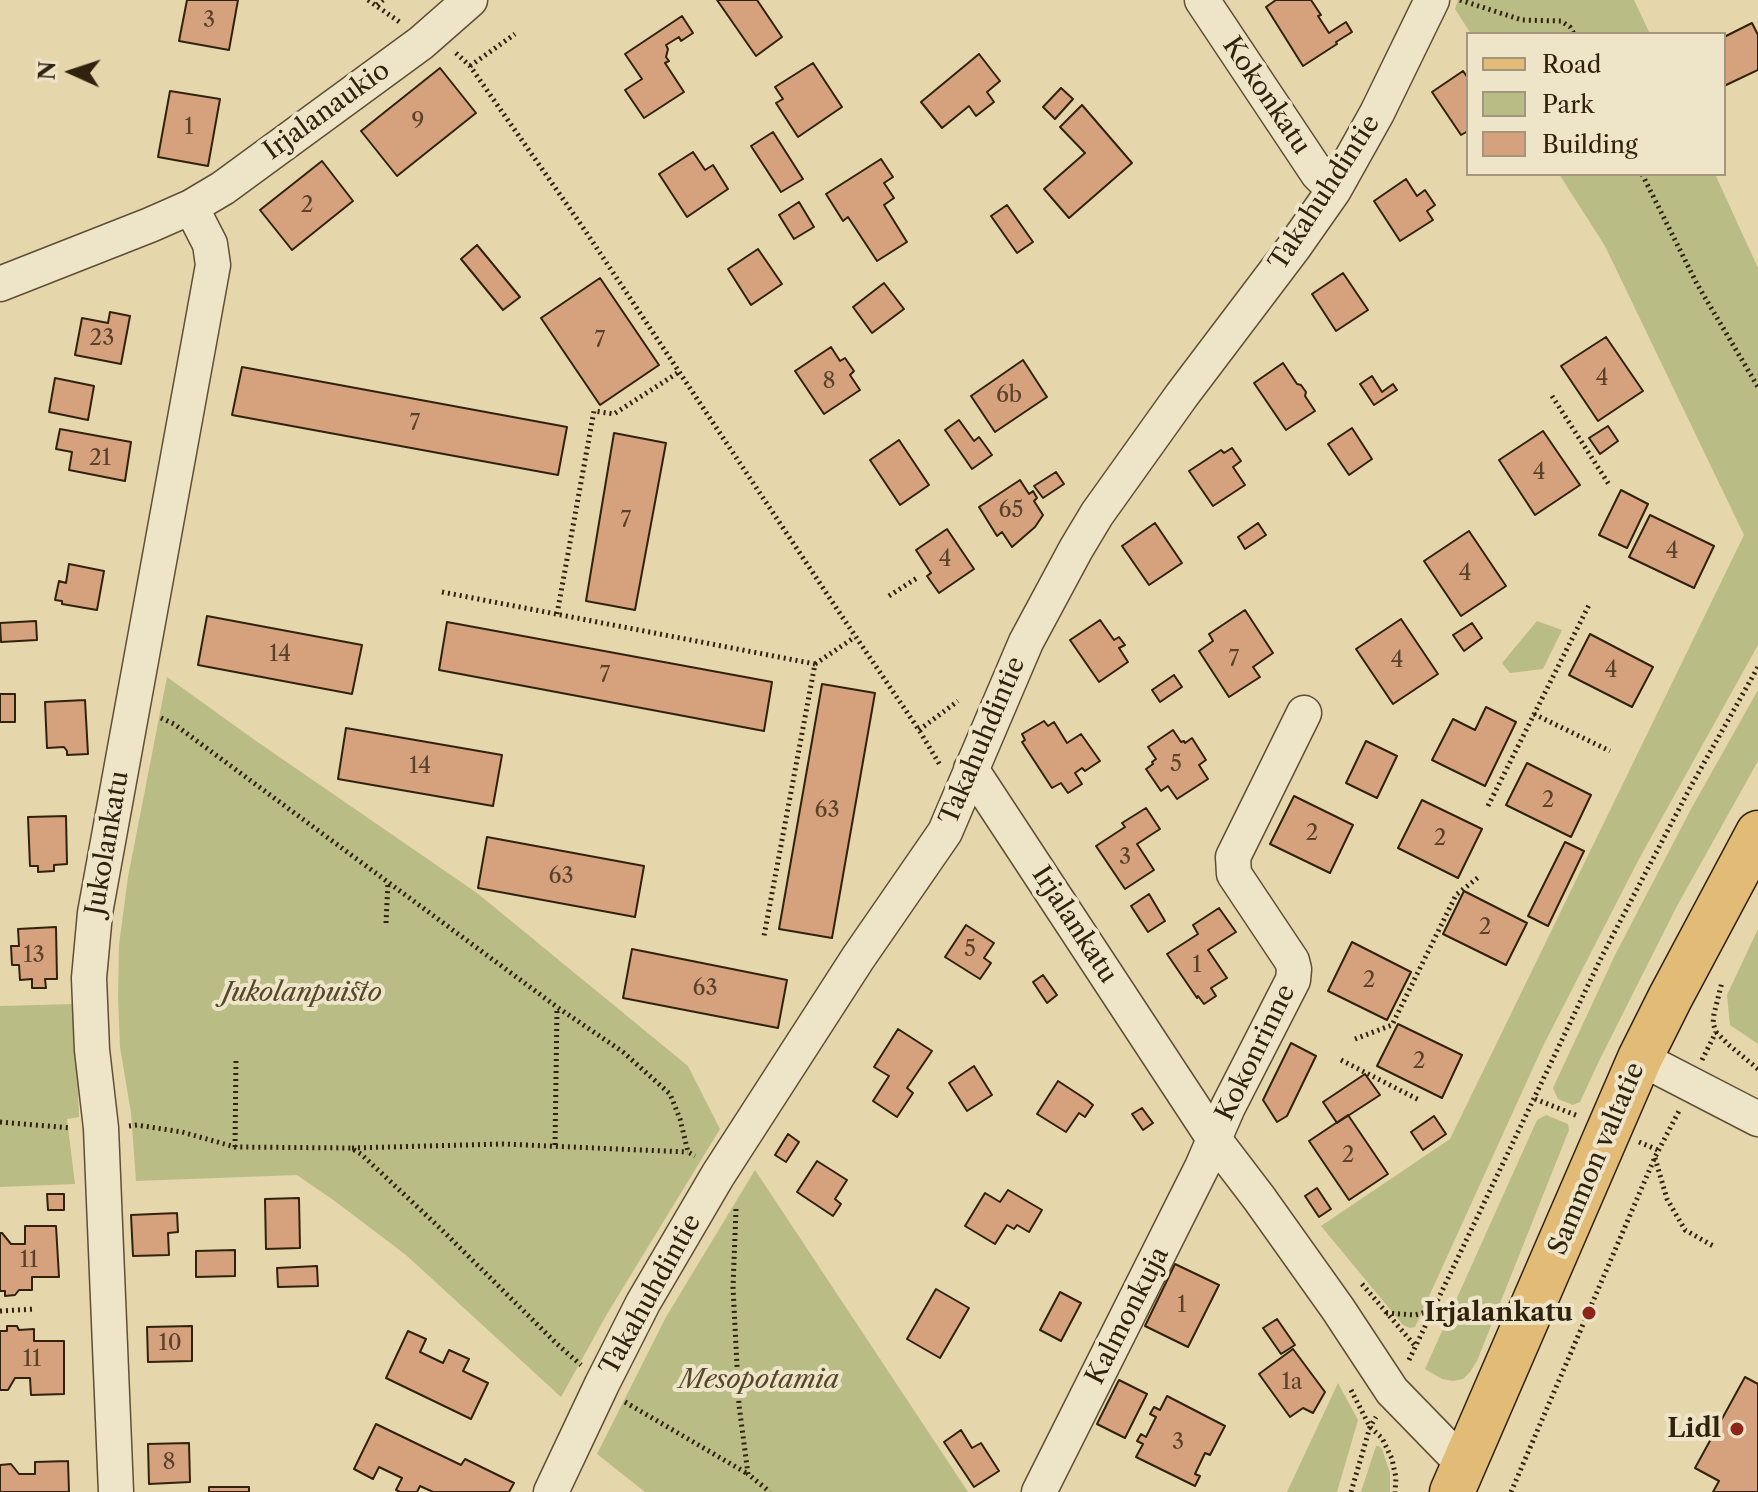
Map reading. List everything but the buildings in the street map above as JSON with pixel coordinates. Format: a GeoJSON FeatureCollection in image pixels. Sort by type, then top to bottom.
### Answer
{"type":"FeatureCollection","features":[{"type":"Feature","properties":{"kind":"main road","name":"Sammon valtatie"},"geometry":{"type":"LineString","coordinates":[[1457,1478],[1640,1058],[1758,833]]}},
{"type":"Feature","properties":{"kind":"street","name":"Kokonkatu"},"geometry":{"type":"LineString","coordinates":[[1202,0],[1318,174],[1334,190]]}},
{"type":"Feature","properties":{"kind":"street","name":"Takahuhdintie"},"geometry":{"type":"LineString","coordinates":[[551,1492],[643,1303],[718,1175],[858,958],[945,832],[957,770],[1053,589],[1097,514],[1334,190],[1377,113],[1432,0]]}},
{"type":"Feature","properties":{"kind":"street","name":"Irjalanaukio"},"geometry":{"type":"LineString","coordinates":[[0,284],[150,225],[191,207],[223,188],[421,43],[460,3]]}},
{"type":"Feature","properties":{"kind":"street","name":"Jukolankatu"},"geometry":{"type":"LineString","coordinates":[[116,1492],[101,1128],[92,1050],[90,992],[95,913],[213,265],[210,244],[191,207]]}},
{"type":"Feature","properties":{"kind":"street","name":"Kokonrinne"},"geometry":{"type":"LineString","coordinates":[[1214,1139],[1293,980],[1292,961],[1234,874],[1233,857],[1304,713]]}},
{"type":"Feature","properties":{"kind":"street","name":"Irjalankatu"},"geometry":{"type":"LineString","coordinates":[[957,770],[1214,1139],[1457,1478]]}},
{"type":"Feature","properties":{"kind":"street"},"geometry":{"type":"LineString","coordinates":[[1640,1058],[1758,1119]]}},
{"type":"Feature","properties":{"kind":"street","name":"Kalmonkuja"},"geometry":{"type":"LineString","coordinates":[[1039,1492],[1214,1139]]}},
{"type":"Feature","properties":{"kind":"path"},"geometry":{"type":"LineString","coordinates":[[368,0],[408,29],[435,57],[444,51],[454,52],[470,66],[576,218],[919,730],[957,770]]}},
{"type":"Feature","properties":{"kind":"path"},"geometry":{"type":"LineString","coordinates":[[377,5],[383,0]]}},
{"type":"Feature","properties":{"kind":"path"},"geometry":{"type":"LineString","coordinates":[[1459,0],[1522,20],[1561,21],[1573,32]]}},
{"type":"Feature","properties":{"kind":"path"},"geometry":{"type":"LineString","coordinates":[[470,66],[515,34]]}},
{"type":"Feature","properties":{"kind":"path"},"geometry":{"type":"LineString","coordinates":[[1643,176],[1697,284],[1758,387]]}},
{"type":"Feature","properties":{"kind":"path"},"geometry":{"type":"LineString","coordinates":[[557,614],[594,411],[614,414],[679,372]]}},
{"type":"Feature","properties":{"kind":"path"},"geometry":{"type":"LineString","coordinates":[[1552,396],[1610,486]]}},
{"type":"Feature","properties":{"kind":"path"},"geometry":{"type":"LineString","coordinates":[[889,596],[917,578]]}},
{"type":"Feature","properties":{"kind":"path"},"geometry":{"type":"LineString","coordinates":[[442,592],[815,664],[855,637]]}},
{"type":"Feature","properties":{"kind":"path"},"geometry":{"type":"LineString","coordinates":[[1488,806],[1590,603]]}},
{"type":"Feature","properties":{"kind":"path"},"geometry":{"type":"LineString","coordinates":[[764,936],[815,664]]}},
{"type":"Feature","properties":{"kind":"path"},"geometry":{"type":"LineString","coordinates":[[1416,1347],[1602,956],[1684,799],[1758,667]]}},
{"type":"Feature","properties":{"kind":"path"},"geometry":{"type":"LineString","coordinates":[[919,730],[958,701]]}},
{"type":"Feature","properties":{"kind":"path"},"geometry":{"type":"LineString","coordinates":[[151,714],[174,724],[557,1007],[623,1052],[670,1094],[688,1152]]}},
{"type":"Feature","properties":{"kind":"path"},"geometry":{"type":"LineString","coordinates":[[1534,714],[1610,751]]}},
{"type":"Feature","properties":{"kind":"path"},"geometry":{"type":"LineString","coordinates":[[1355,1039],[1392,1025],[1456,895],[1480,876]]}},
{"type":"Feature","properties":{"kind":"path"},"geometry":{"type":"LineString","coordinates":[[386,923],[388,881]]}},
{"type":"Feature","properties":{"kind":"path"},"geometry":{"type":"LineString","coordinates":[[1724,973],[1714,1014],[1716,1032],[1758,1069]]}},
{"type":"Feature","properties":{"kind":"path"},"geometry":{"type":"LineString","coordinates":[[555,1145],[557,1007]]}},
{"type":"Feature","properties":{"kind":"path"},"geometry":{"type":"LineString","coordinates":[[1511,1492],[1655,1157],[1716,1032]]}},
{"type":"Feature","properties":{"kind":"path"},"geometry":{"type":"LineString","coordinates":[[235,1147],[236,1058]]}},
{"type":"Feature","properties":{"kind":"path"},"geometry":{"type":"LineString","coordinates":[[1341,1060],[1421,1101]]}},
{"type":"Feature","properties":{"kind":"path"},"geometry":{"type":"LineString","coordinates":[[0,1122],[63,1129],[137,1125],[182,1132],[235,1147],[502,1144],[688,1152],[706,1163],[734,1192],[736,1199],[733,1302],[739,1405],[748,1474]]}},
{"type":"Feature","properties":{"kind":"path"},"geometry":{"type":"LineString","coordinates":[[351,1148],[441,1229],[602,1384],[630,1406],[748,1474],[770,1492]]}},
{"type":"Feature","properties":{"kind":"path"},"geometry":{"type":"LineString","coordinates":[[1655,1157],[1667,1199],[1685,1230],[1715,1247]]}},
{"type":"Feature","properties":{"kind":"path"},"geometry":{"type":"LineString","coordinates":[[0,1311],[35,1309]]}},
{"type":"Feature","properties":{"kind":"path"},"geometry":{"type":"LineString","coordinates":[[1386,1313],[1415,1315],[1435,1309]]}},
{"type":"Feature","properties":{"kind":"path"},"geometry":{"type":"LineString","coordinates":[[1348,1385],[1370,1427],[1382,1438],[1392,1459],[1395,1492]]}},
{"type":"Feature","properties":{"kind":"path"},"geometry":{"type":"LineString","coordinates":[[1351,1492],[1370,1427]]}},
{"type":"Feature","properties":{"kind":"green space"},"geometry":{"type":"Polygon","coordinates":[[[1458,0],[1634,0],[1649,32],[1470,32],[1455,9],[1458,0]]]}},
{"type":"Feature","properties":{"kind":"green space"},"geometry":{"type":"Polygon","coordinates":[[[1560,176],[1716,176],[1758,268],[1758,645],[1639,859],[1543,1046],[1415,1327],[1410,1328],[1403,1325],[1321,1226],[1450,1139],[1744,535],[1605,246],[1560,176]]]}},
{"type":"Feature","properties":{"kind":"green space"},"geometry":{"type":"Polygon","coordinates":[[[1537,621],[1562,630],[1543,669],[1510,673],[1502,663],[1537,621]]]}},
{"type":"Feature","properties":{"kind":"green space","name":"Jukolanpuisto"},"geometry":{"type":"Polygon","coordinates":[[[167,677],[477,893],[688,1066],[720,1129],[607,1314],[561,1397],[406,1255],[297,1175],[136,1181],[131,1113],[120,1047],[119,945],[128,877],[167,677]]]}},
{"type":"Feature","properties":{"kind":"green space"},"geometry":{"type":"Polygon","coordinates":[[[1758,690],[1758,761],[1677,906],[1580,1102],[1573,1105],[1558,1099],[1553,1088],[1615,955],[1691,809],[1758,690]]]}},
{"type":"Feature","properties":{"kind":"green space"},"geometry":{"type":"Polygon","coordinates":[[[1758,929],[1758,1044],[1730,1025],[1727,995],[1758,929]]]}},
{"type":"Feature","properties":{"kind":"green space"},"geometry":{"type":"Polygon","coordinates":[[[75,1004],[79,1117],[67,1119],[75,1184],[0,1187],[0,1006],[75,1004]]]}},
{"type":"Feature","properties":{"kind":"green space"},"geometry":{"type":"Polygon","coordinates":[[[1546,1115],[1568,1124],[1569,1130],[1477,1361],[1463,1379],[1442,1379],[1425,1369],[1537,1120],[1546,1115]]]}},
{"type":"Feature","properties":{"kind":"green space","name":"Mesopotamia"},"geometry":{"type":"Polygon","coordinates":[[[755,1170],[968,1492],[645,1492],[597,1454],[666,1317],[755,1170]]]}},
{"type":"Feature","properties":{"kind":"green space"},"geometry":{"type":"Polygon","coordinates":[[[1338,1383],[1358,1420],[1337,1492],[1287,1492],[1338,1383]]]}},
{"type":"Feature","properties":{"kind":"green space"},"geometry":{"type":"Polygon","coordinates":[[[1376,1446],[1382,1449],[1390,1473],[1390,1492],[1361,1492],[1376,1446]]]}},
{"type":"Feature","properties":{"kind":"place","name":"Irjalankatu"},"geometry":{"type":"Point","coordinates":[1589,1313]}},
{"type":"Feature","properties":{"kind":"place","name":"Lidl"},"geometry":{"type":"Point","coordinates":[1737,1429]}}]}
